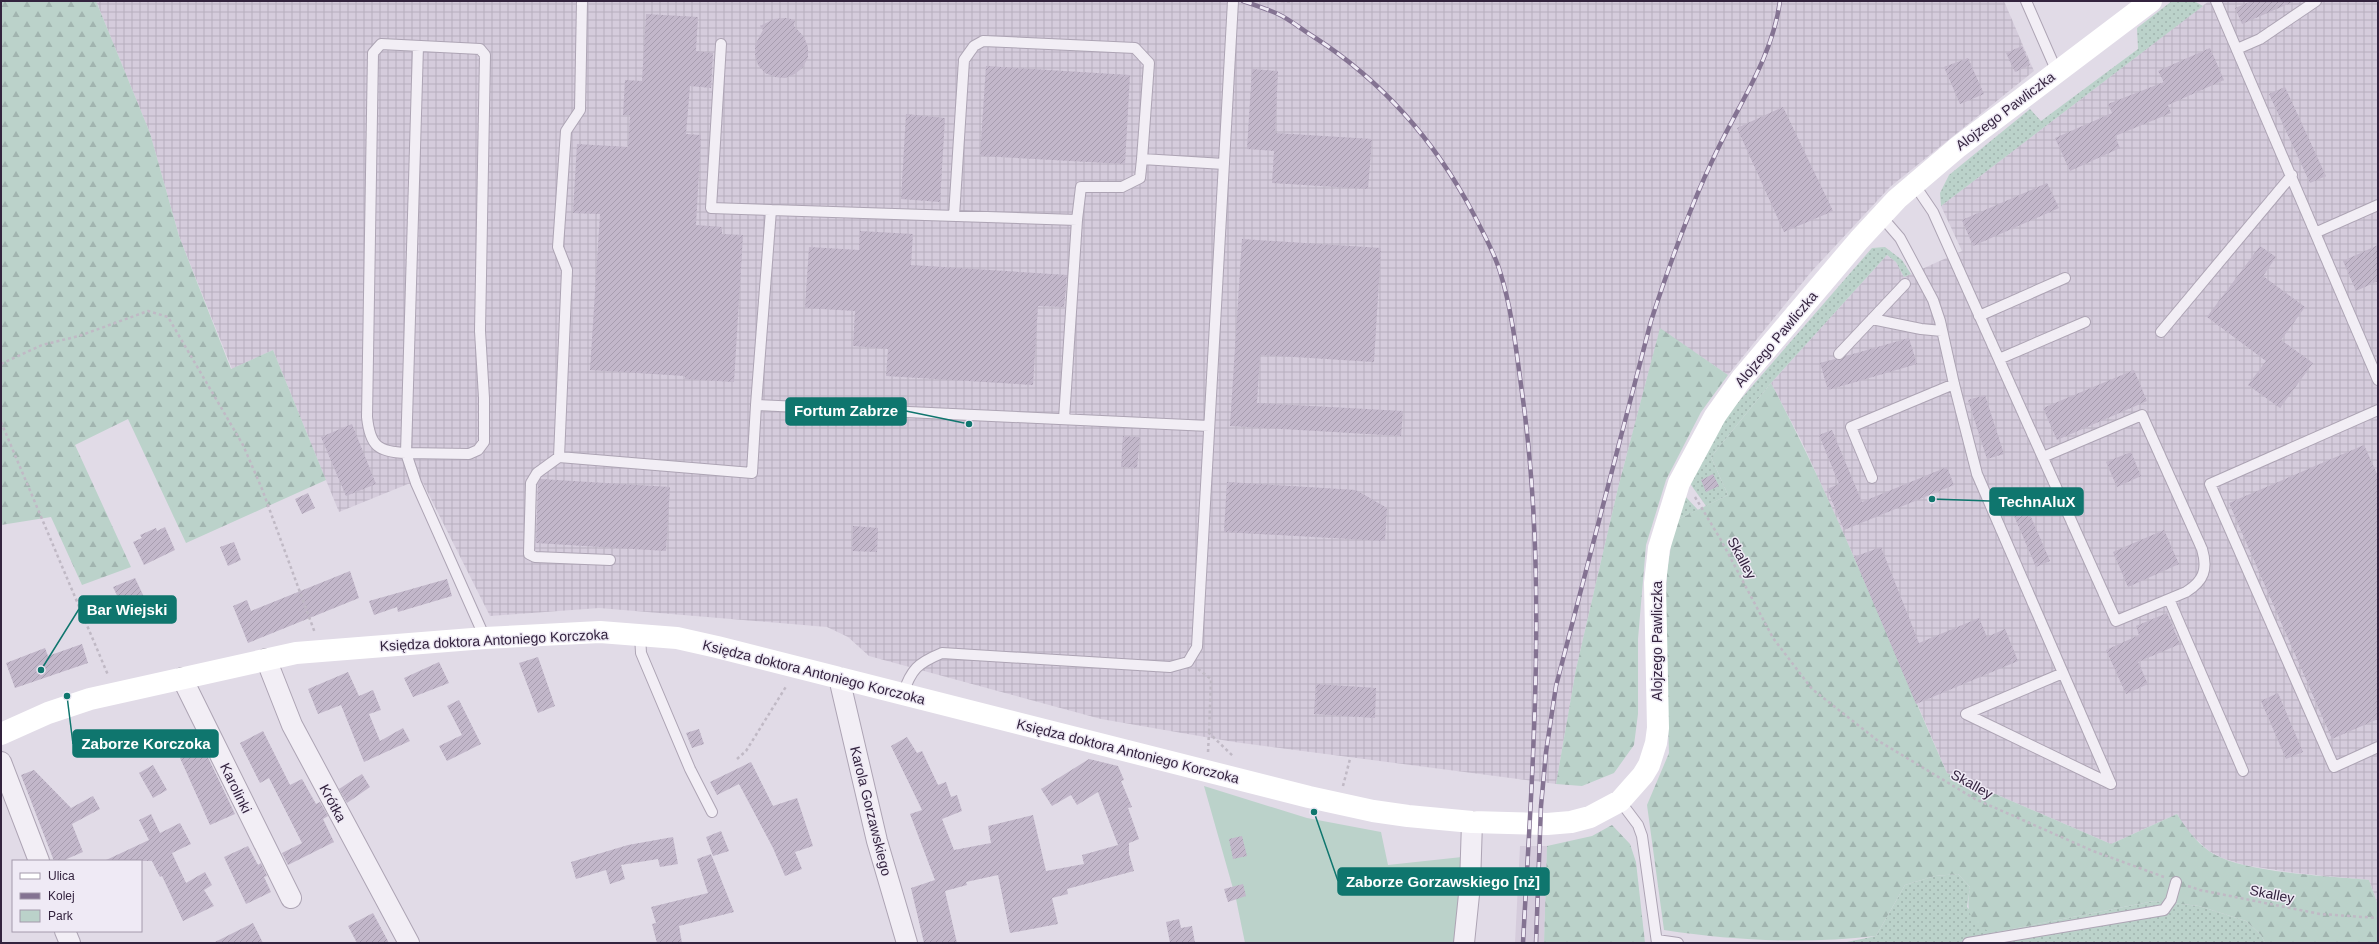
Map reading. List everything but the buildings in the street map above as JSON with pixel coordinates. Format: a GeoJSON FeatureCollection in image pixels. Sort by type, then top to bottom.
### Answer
{"type":"FeatureCollection","features":[{"type":"Feature","properties":{"kind":"street","name":"Alojzego Pawliczka"},"geometry":{"type":"LineString","coordinates":[[1620,801],[1643,775],[1649,765],[1656,743],[1658,728],[1656,583],[1659,548],[1679,484],[1715,416],[1742,378],[1881,216],[1914,184],[1958,147],[2151,1]]}},
{"type":"Feature","properties":{"kind":"street","name":"Księdza doktora Antoniego Korczoka"},"geometry":{"type":"LineString","coordinates":[[1,734],[48,713],[90,699],[266,659],[322,650],[485,638],[600,632],[677,638],[704,644],[1373,811],[1472,822],[1571,822],[1590,818],[1620,801]]}},
{"type":"Feature","properties":{"kind":"street","name":"Krótka"},"geometry":{"type":"LineString","coordinates":[[266,659],[292,725],[409,943]]}},
{"type":"Feature","properties":{"kind":"street","name":"Karolinki"},"geometry":{"type":"LineString","coordinates":[[182,678],[291,898]]}},
{"type":"Feature","properties":{"kind":"street","name":"Karola Gorzawskiego"},"geometry":{"type":"LineString","coordinates":[[839,678],[877,841],[907,943]]}},
{"type":"Feature","properties":{"kind":"street"},"geometry":{"type":"LineString","coordinates":[[1,762],[38,860]]}},
{"type":"Feature","properties":{"kind":"street"},"geometry":{"type":"LineString","coordinates":[[1464,943],[1470,885],[1472,822]]}},
{"type":"Feature","properties":{"kind":"street"},"geometry":{"type":"LineString","coordinates":[[65,932],[70,943]]}},
{"type":"Feature","properties":{"kind":"lane"},"geometry":{"type":"LineString","coordinates":[[559,457],[567,270],[558,247],[566,131],[580,110],[582,1]]}},
{"type":"Feature","properties":{"kind":"lane"},"geometry":{"type":"LineString","coordinates":[[903,694],[909,676],[923,661],[942,653],[1170,667],[1188,662],[1197,647],[1233,1]]}},
{"type":"Feature","properties":{"kind":"lane"},"geometry":{"type":"LineString","coordinates":[[2026,1],[2057,72]]}},
{"type":"Feature","properties":{"kind":"lane"},"geometry":{"type":"LineString","coordinates":[[2216,1],[2292,175],[2378,380]]}},
{"type":"Feature","properties":{"kind":"lane"},"geometry":{"type":"LineString","coordinates":[[2237,49],[2260,39],[2316,1]]}},
{"type":"Feature","properties":{"kind":"lane"},"geometry":{"type":"LineString","coordinates":[[954,216],[964,60],[974,46],[983,41],[1135,48],[1148,63],[1140,178],[1122,187],[1080,187],[1064,419]]}},
{"type":"Feature","properties":{"kind":"lane"},"geometry":{"type":"LineString","coordinates":[[381,44],[480,49],[485,55],[480,331],[484,398],[484,442],[478,450],[469,454],[406,453],[388,452],[377,446],[372,438],[366,417],[373,53],[381,44]]}},
{"type":"Feature","properties":{"kind":"lane"},"geometry":{"type":"LineString","coordinates":[[721,44],[711,208],[1077,220]]}},
{"type":"Feature","properties":{"kind":"lane"},"geometry":{"type":"LineString","coordinates":[[418,46],[406,453],[416,483],[485,638]]}},
{"type":"Feature","properties":{"kind":"lane"},"geometry":{"type":"LineString","coordinates":[[1142,159],[1224,164]]}},
{"type":"Feature","properties":{"kind":"lane"},"geometry":{"type":"LineString","coordinates":[[2161,332],[2292,175]]}},
{"type":"Feature","properties":{"kind":"lane"},"geometry":{"type":"LineString","coordinates":[[1914,184],[1933,212],[2116,621],[2196,586],[2204,574],[2206,562],[2202,549],[2142,415],[2043,457]]}},
{"type":"Feature","properties":{"kind":"lane"},"geometry":{"type":"LineString","coordinates":[[2316,232],[2378,205]]}},
{"type":"Feature","properties":{"kind":"lane"},"geometry":{"type":"LineString","coordinates":[[610,560],[535,557],[529,554],[531,483],[537,473],[559,457],[752,473],[771,210]]}},
{"type":"Feature","properties":{"kind":"lane"},"geometry":{"type":"LineString","coordinates":[[1881,216],[1900,238],[1933,300],[1977,474],[2111,784],[1966,714],[2063,673]]}},
{"type":"Feature","properties":{"kind":"lane"},"geometry":{"type":"LineString","coordinates":[[1979,316],[2066,278]]}},
{"type":"Feature","properties":{"kind":"lane"},"geometry":{"type":"LineString","coordinates":[[1839,354],[1905,284]]}},
{"type":"Feature","properties":{"kind":"lane"},"geometry":{"type":"LineString","coordinates":[[1872,319],[1921,329],[1942,331]]}},
{"type":"Feature","properties":{"kind":"lane"},"geometry":{"type":"LineString","coordinates":[[1999,359],[2085,322]]}},
{"type":"Feature","properties":{"kind":"lane"},"geometry":{"type":"LineString","coordinates":[[1872,478],[1851,427],[1954,384]]}},
{"type":"Feature","properties":{"kind":"lane"},"geometry":{"type":"LineString","coordinates":[[756,405],[1209,426]]}},
{"type":"Feature","properties":{"kind":"lane"},"geometry":{"type":"LineString","coordinates":[[2378,410],[2210,484],[2334,767],[2378,747]]}},
{"type":"Feature","properties":{"kind":"lane"},"geometry":{"type":"LineString","coordinates":[[2169,599],[2243,771]]}},
{"type":"Feature","properties":{"kind":"lane"},"geometry":{"type":"LineString","coordinates":[[640,635],[641,652],[690,769],[712,812]]}},
{"type":"Feature","properties":{"kind":"lane"},"geometry":{"type":"LineString","coordinates":[[1620,801],[1638,825],[1642,836],[1657,942],[1678,943]]}},
{"type":"Feature","properties":{"kind":"lane"},"geometry":{"type":"LineString","coordinates":[[1968,943],[2164,910],[2171,900],[2176,882]]}},
{"type":"Feature","properties":{"kind":"path"},"geometry":{"type":"LineString","coordinates":[[1280,1],[1293,2]]}},
{"type":"Feature","properties":{"kind":"path"},"geometry":{"type":"LineString","coordinates":[[1,364],[42,345],[79,336],[148,311],[168,317],[243,445],[262,489],[294,580],[322,650]]}},
{"type":"Feature","properties":{"kind":"path"},"geometry":{"type":"LineString","coordinates":[[1,422],[111,681]]}},
{"type":"Feature","properties":{"kind":"path","name":"Skalley"},"geometry":{"type":"LineString","coordinates":[[1679,484],[1688,490],[1700,504],[1774,638],[1812,689],[1878,740],[1975,799],[2093,851],[2176,882],[2200,890],[2320,914],[2378,918]]}},
{"type":"Feature","properties":{"kind":"path"},"geometry":{"type":"LineString","coordinates":[[1188,662],[1211,679],[1208,754]]}},
{"type":"Feature","properties":{"kind":"path"},"geometry":{"type":"LineString","coordinates":[[737,759],[746,751],[788,682]]}},
{"type":"Feature","properties":{"kind":"path"},"geometry":{"type":"LineString","coordinates":[[1208,733],[1236,760]]}},
{"type":"Feature","properties":{"kind":"path"},"geometry":{"type":"LineString","coordinates":[[1343,787],[1350,759]]}},
{"type":"Feature","properties":{"kind":"shaded area"},"geometry":{"type":"Polygon","coordinates":[[[96,1],[2004,1],[2034,71],[1890,187],[1811,272],[1728,375],[1660,329],[1618,488],[1576,669],[1556,784],[1234,742],[1101,719],[869,656],[848,637],[827,627],[599,608],[490,616],[423,483],[408,484],[339,512],[273,350],[232,369],[179,236],[150,133],[96,1]]]}},
{"type":"Feature","properties":{"kind":"shaded area"},"geometry":{"type":"Polygon","coordinates":[[[2209,1],[2378,1],[2378,905],[2369,880],[2295,873],[2244,865],[2222,858],[2209,851],[2187,831],[2177,814],[2111,844],[1947,773],[1854,557],[1802,442],[1771,383],[1887,255],[1896,262],[1904,277],[1962,251],[1941,206],[2209,1]]]}},
{"type":"Feature","properties":{"kind":"shaded area"},"geometry":{"type":"Polygon","coordinates":[[[1520,846],[1547,846],[1544,943],[1515,943],[1520,846]]]}},
{"type":"Feature","properties":{"kind":"green space"},"geometry":{"type":"Polygon","coordinates":[[[1,1],[96,1],[150,133],[179,236],[231,369],[273,350],[326,480],[186,543],[128,419],[75,445],[131,567],[82,585],[51,517],[1,525],[1,1]]]}},
{"type":"Feature","properties":{"kind":"green space"},"geometry":{"type":"Polygon","coordinates":[[[2172,1],[2194,1],[2203,6],[1941,206],[1940,193],[1949,175],[2030,109],[2041,121],[2138,49],[2137,28],[2172,1]]]}},
{"type":"Feature","properties":{"kind":"green space"},"geometry":{"type":"Polygon","coordinates":[[[1885,247],[1902,260],[1911,274],[1904,277],[1896,262],[1887,255],[1771,383],[1711,457],[1728,495],[1706,506],[1689,482],[1727,415],[1872,248],[1885,247]]]}},
{"type":"Feature","properties":{"kind":"green space"},"geometry":{"type":"Polygon","coordinates":[[[1660,328],[1728,375],[1701,412],[1666,480],[1646,545],[1638,639],[1638,714],[1634,745],[1614,773],[1582,786],[1556,784],[1576,669],[1618,488],[1660,328]]]}},
{"type":"Feature","properties":{"kind":"green space"},"geometry":{"type":"Polygon","coordinates":[[[1771,383],[1841,527],[1947,773],[2111,844],[2177,814],[2199,843],[2209,851],[2223,858],[2263,869],[2309,875],[2369,880],[2378,905],[2378,943],[2265,943],[2261,935],[2246,921],[2199,906],[2154,901],[1992,933],[1984,929],[1973,920],[1970,915],[1968,903],[1970,887],[1958,874],[1935,876],[1905,885],[1876,936],[1796,941],[1717,937],[1664,930],[1647,805],[1669,753],[1665,626],[1667,571],[1675,521],[1728,495],[1711,457],[1771,383]]]}},
{"type":"Feature","properties":{"kind":"green space"},"geometry":{"type":"Polygon","coordinates":[[[1684,495],[1698,510],[1675,521],[1684,495]]]}},
{"type":"Feature","properties":{"kind":"green space"},"geometry":{"type":"Polygon","coordinates":[[[1204,786],[1307,818],[1381,832],[1388,865],[1462,857],[1454,943],[1245,943],[1236,899],[1204,786]]]}},
{"type":"Feature","properties":{"kind":"green space"},"geometry":{"type":"Polygon","coordinates":[[[1612,825],[1630,844],[1636,862],[1645,943],[1544,943],[1547,846],[1592,836],[1612,825]]]}},
{"type":"Feature","properties":{"kind":"green space"},"geometry":{"type":"Polygon","coordinates":[[[1958,874],[1970,887],[1967,907],[1992,933],[2154,901],[2199,906],[2246,921],[2261,935],[2265,943],[1842,943],[1876,936],[1905,885],[1935,876],[1958,874]]]}},
{"type":"Feature","properties":{"kind":"railway"},"geometry":{"type":"LineString","coordinates":[[1243,1],[1283,16],[1339,54],[1362,73],[1405,114],[1442,161],[1458,187],[1496,259],[1501,275],[1511,316],[1521,385],[1529,455],[1534,524],[1536,664],[1531,804],[1523,943]]}},
{"type":"Feature","properties":{"kind":"railway"},"geometry":{"type":"LineString","coordinates":[[1536,943],[1541,806],[1546,752],[1556,686],[1651,321],[1672,259],[1696,197],[1723,138],[1753,81],[1770,43],[1780,1]]}},
{"type":"Feature","properties":{"kind":"place","name":"Fortum Zabrze"},"geometry":{"type":"Point","coordinates":[969,424]}},
{"type":"Feature","properties":{"kind":"place","name":"TechnAluX"},"geometry":{"type":"Point","coordinates":[1932,499]}},
{"type":"Feature","properties":{"kind":"place","name":"Bar Wiejski"},"geometry":{"type":"Point","coordinates":[41,670]}},
{"type":"Feature","properties":{"kind":"place","name":"Zaborze Korczoka"},"geometry":{"type":"Point","coordinates":[67,696]}},
{"type":"Feature","properties":{"kind":"place","name":"Zaborze Gorzawskiego [nż]"},"geometry":{"type":"Point","coordinates":[1314,812]}}]}
